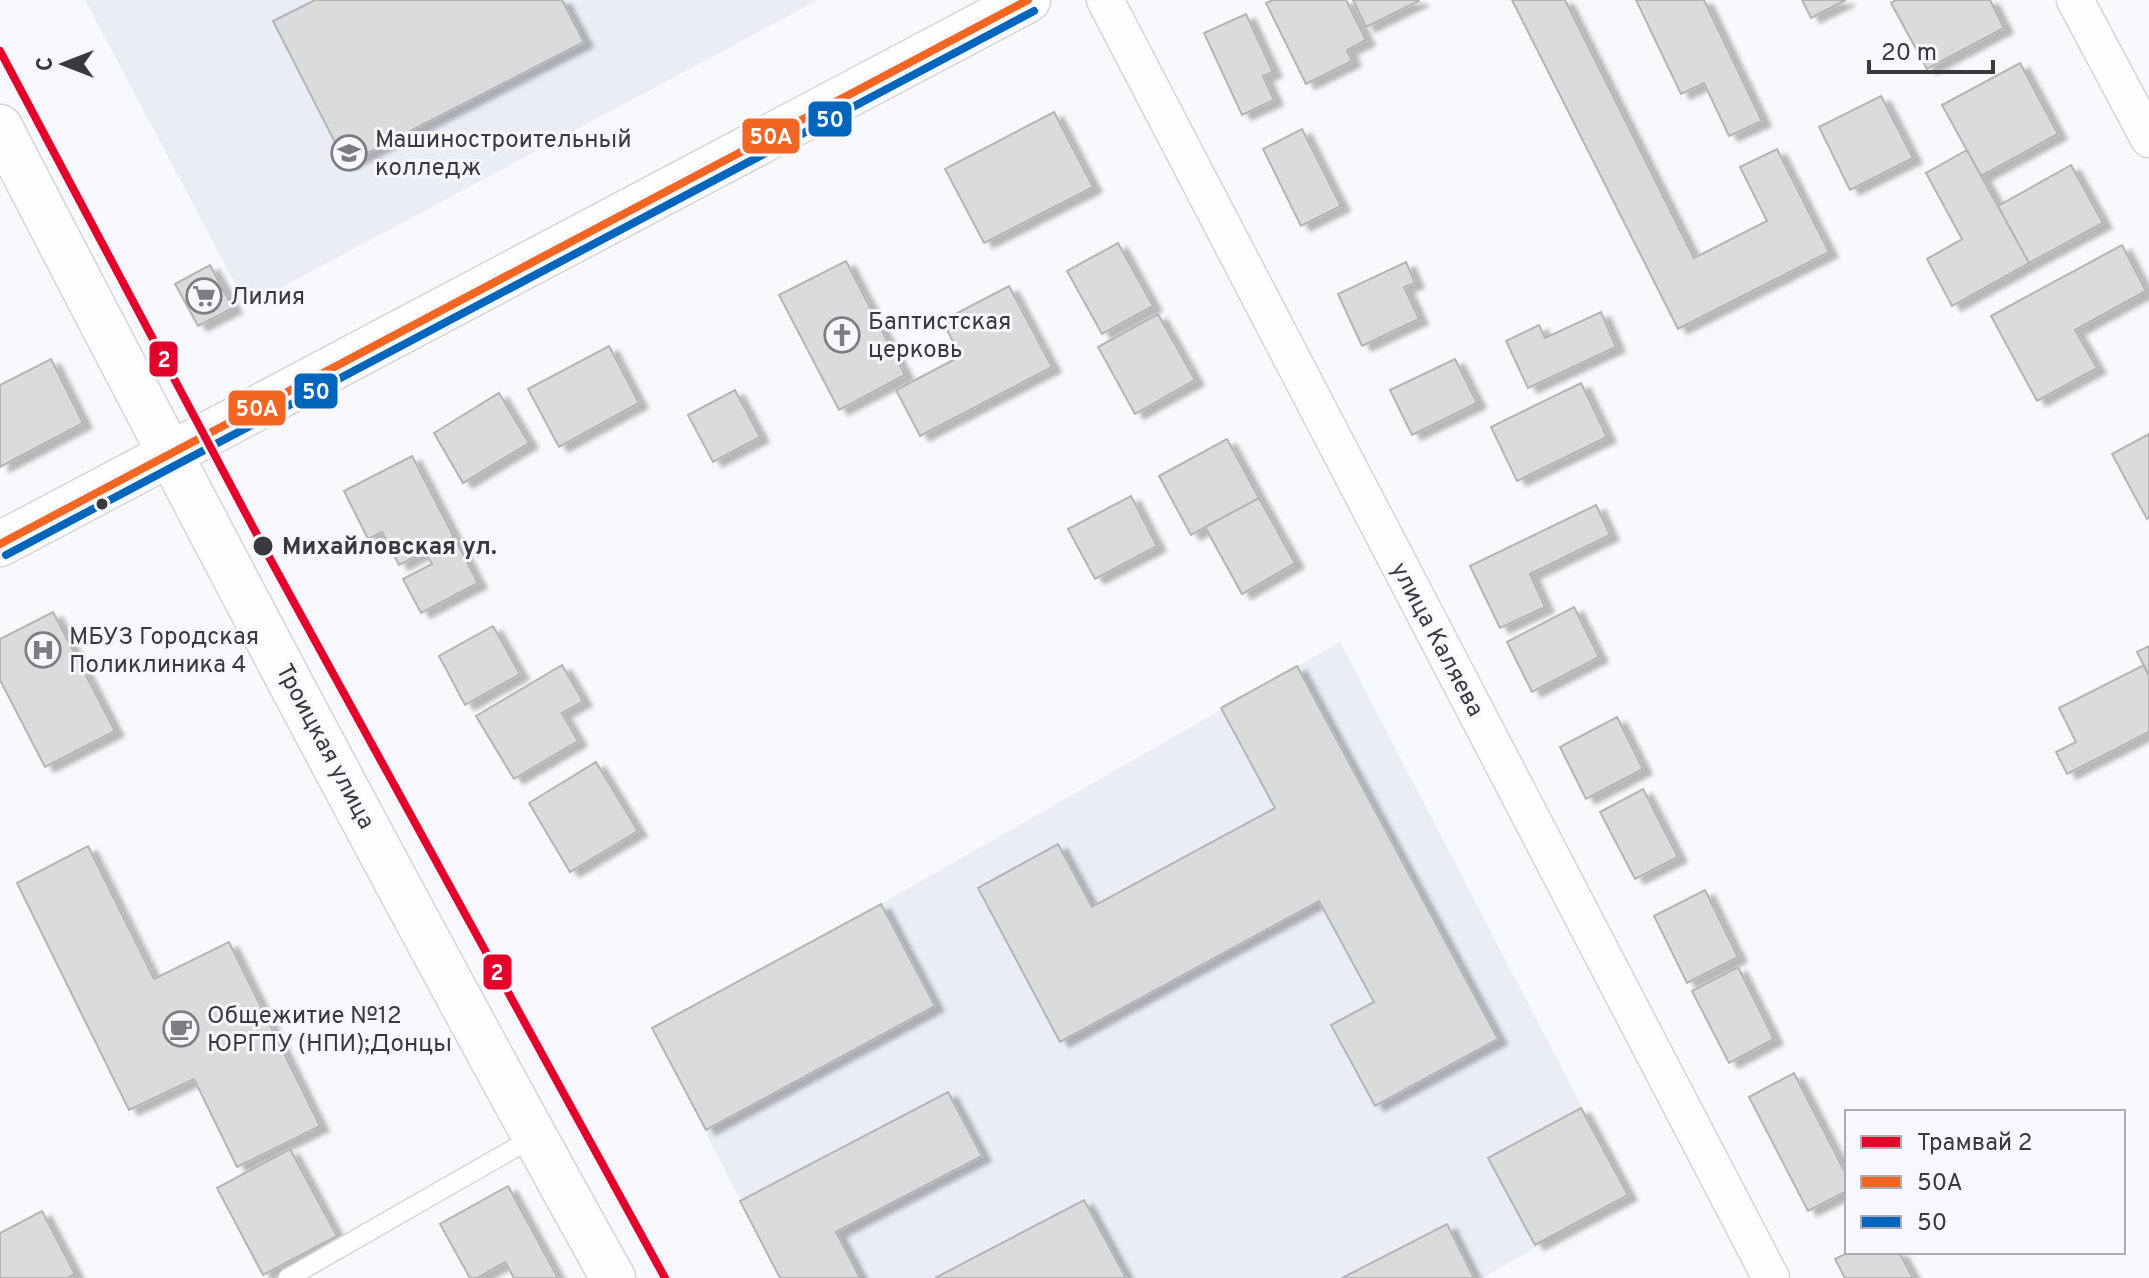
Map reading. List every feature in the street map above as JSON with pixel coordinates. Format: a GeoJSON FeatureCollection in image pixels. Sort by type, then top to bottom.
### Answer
{"type":"FeatureCollection","features":[{"type":"Feature","properties":{"kind":"street"},"geometry":{"type":"LineString","coordinates":[[0,544],[1028,0]]}},
{"type":"Feature","properties":{"kind":"street","name":"улица Каляева"},"geometry":{"type":"LineString","coordinates":[[1105,0],[1771,1278]]}},
{"type":"Feature","properties":{"kind":"street"},"geometry":{"type":"LineString","coordinates":[[2075,0],[2149,139]]}},
{"type":"Feature","properties":{"kind":"street","name":"Троицкая улица"},"geometry":{"type":"LineString","coordinates":[[0,127],[170,454],[534,1137],[613,1278]]}},
{"type":"Feature","properties":{"kind":"lane"},"geometry":{"type":"LineString","coordinates":[[288,1278],[534,1137]]}},
{"type":"Feature","properties":{"kind":"shaded area","name":"Машиностроительный колледж"},"geometry":{"type":"Polygon","coordinates":[[[85,0],[818,0],[247,306],[85,0]]]}},
{"type":"Feature","properties":{"kind":"shaded area"},"geometry":{"type":"Polygon","coordinates":[[[1340,642],[1628,1195],[1482,1278],[780,1278],[652,1028],[881,904],[1340,642]]]}},
{"type":"Feature","properties":{"kind":"building","name":"Машиностроительный колледж"},"geometry":{"type":"Polygon","coordinates":[[[315,0],[562,0],[584,42],[346,164],[273,21],[315,0]]]}},
{"type":"Feature","properties":{"kind":"building"},"geometry":{"type":"Polygon","coordinates":[[[1273,0],[1346,0],[1366,40],[1347,50],[1352,61],[1306,84],[1266,3],[1273,0]]]}},
{"type":"Feature","properties":{"kind":"building"},"geometry":{"type":"Polygon","coordinates":[[[1353,0],[1418,0],[1419,1],[1366,27],[1353,0]]]}},
{"type":"Feature","properties":{"kind":"building"},"geometry":{"type":"Polygon","coordinates":[[[1512,0],[1565,0],[1694,258],[1767,221],[1740,167],[1777,149],[1829,252],[1678,329],[1512,0]]]}},
{"type":"Feature","properties":{"kind":"building"},"geometry":{"type":"Polygon","coordinates":[[[1636,0],[1704,0],[1762,121],[1729,136],[1704,83],[1681,94],[1636,0]]]}},
{"type":"Feature","properties":{"kind":"building"},"geometry":{"type":"Polygon","coordinates":[[[1802,0],[1846,0],[1811,18],[1802,0]]]}},
{"type":"Feature","properties":{"kind":"building"},"geometry":{"type":"Polygon","coordinates":[[[1896,0],[1990,0],[2004,28],[1927,69],[1891,3],[1896,0]]]}},
{"type":"Feature","properties":{"kind":"building"},"geometry":{"type":"Polygon","coordinates":[[[1246,14],[1273,72],[1263,76],[1274,100],[1242,115],[1204,33],[1246,14]]]}},
{"type":"Feature","properties":{"kind":"building"},"geometry":{"type":"Polygon","coordinates":[[[2020,63],[2058,134],[1981,176],[1942,105],[2020,63]]]}},
{"type":"Feature","properties":{"kind":"building"},"geometry":{"type":"Polygon","coordinates":[[[1881,96],[1913,158],[1850,190],[1819,127],[1881,96]]]}},
{"type":"Feature","properties":{"kind":"building"},"geometry":{"type":"Polygon","coordinates":[[[1054,112],[1093,187],[984,243],[945,169],[1054,112]]]}},
{"type":"Feature","properties":{"kind":"building"},"geometry":{"type":"Polygon","coordinates":[[[1302,129],[1341,206],[1301,226],[1263,149],[1302,129]]]}},
{"type":"Feature","properties":{"kind":"building"},"geometry":{"type":"Polygon","coordinates":[[[1967,150],[2029,263],[1952,306],[1927,259],[1962,239],[1926,173],[1967,150]]]}},
{"type":"Feature","properties":{"kind":"building"},"geometry":{"type":"Polygon","coordinates":[[[2071,165],[2103,223],[2029,263],[1998,206],[2071,165]]]}},
{"type":"Feature","properties":{"kind":"building"},"geometry":{"type":"Polygon","coordinates":[[[1118,243],[1153,306],[1102,334],[1067,271],[1118,243]]]}},
{"type":"Feature","properties":{"kind":"building"},"geometry":{"type":"Polygon","coordinates":[[[2122,245],[2146,291],[2075,330],[2097,368],[2037,401],[1991,316],[2122,245]]]}},
{"type":"Feature","properties":{"kind":"building","name":"Баптистская церковь"},"geometry":{"type":"Polygon","coordinates":[[[846,261],[905,375],[839,410],[779,295],[846,261]]]}},
{"type":"Feature","properties":{"kind":"building"},"geometry":{"type":"Polygon","coordinates":[[[1406,262],[1415,283],[1404,287],[1419,319],[1362,346],[1338,294],[1406,262]]]}},
{"type":"Feature","properties":{"kind":"building","name":"Лилия"},"geometry":{"type":"Polygon","coordinates":[[[210,265],[233,308],[198,326],[175,284],[210,265]]]}},
{"type":"Feature","properties":{"kind":"building"},"geometry":{"type":"Polygon","coordinates":[[[1009,286],[1052,367],[920,436],[896,390],[961,356],[942,321],[1009,286]]]}},
{"type":"Feature","properties":{"kind":"building"},"geometry":{"type":"Polygon","coordinates":[[[1601,312],[1616,347],[1528,388],[1506,341],[1539,325],[1545,338],[1601,312]]]}},
{"type":"Feature","properties":{"kind":"building"},"geometry":{"type":"Polygon","coordinates":[[[1158,314],[1195,380],[1135,414],[1098,347],[1158,314]]]}},
{"type":"Feature","properties":{"kind":"building"},"geometry":{"type":"Polygon","coordinates":[[[609,346],[639,403],[559,447],[528,389],[609,346]]]}},
{"type":"Feature","properties":{"kind":"building"},"geometry":{"type":"Polygon","coordinates":[[[51,359],[83,423],[0,467],[0,385],[51,359]]]}},
{"type":"Feature","properties":{"kind":"building"},"geometry":{"type":"Polygon","coordinates":[[[1455,359],[1477,403],[1412,435],[1390,390],[1455,359]]]}},
{"type":"Feature","properties":{"kind":"building"},"geometry":{"type":"Polygon","coordinates":[[[1581,383],[1607,437],[1517,481],[1491,427],[1581,383]]]}},
{"type":"Feature","properties":{"kind":"building"},"geometry":{"type":"Polygon","coordinates":[[[735,390],[760,437],[713,462],[688,415],[735,390]]]}},
{"type":"Feature","properties":{"kind":"building"},"geometry":{"type":"Polygon","coordinates":[[[499,393],[529,443],[463,483],[434,433],[499,393]]]}},
{"type":"Feature","properties":{"kind":"building"},"geometry":{"type":"Polygon","coordinates":[[[2149,434],[2149,518],[2147,519],[2112,454],[2149,434]]]}},
{"type":"Feature","properties":{"kind":"building"},"geometry":{"type":"Polygon","coordinates":[[[1227,439],[1259,498],[1191,535],[1159,476],[1227,439]]]}},
{"type":"Feature","properties":{"kind":"building"},"geometry":{"type":"Polygon","coordinates":[[[412,456],[454,537],[399,565],[382,532],[368,539],[344,491],[412,456]]]}},
{"type":"Feature","properties":{"kind":"building"},"geometry":{"type":"Polygon","coordinates":[[[1131,496],[1157,546],[1095,579],[1068,529],[1131,496]]]}},
{"type":"Feature","properties":{"kind":"building"},"geometry":{"type":"Polygon","coordinates":[[[1259,498],[1295,563],[1242,594],[1205,527],[1259,498]]]}},
{"type":"Feature","properties":{"kind":"building"},"geometry":{"type":"Polygon","coordinates":[[[1596,505],[1610,535],[1530,574],[1545,607],[1500,628],[1470,566],[1596,505]]]}},
{"type":"Feature","properties":{"kind":"building"},"geometry":{"type":"Polygon","coordinates":[[[454,537],[478,583],[421,613],[403,579],[432,564],[425,552],[454,537]]]}},
{"type":"Feature","properties":{"kind":"building"},"geometry":{"type":"Polygon","coordinates":[[[1574,607],[1599,657],[1532,692],[1507,642],[1574,607]]]}},
{"type":"Feature","properties":{"kind":"building"},"geometry":{"type":"Polygon","coordinates":[[[53,612],[115,731],[45,767],[0,680],[0,639],[53,612]]]}},
{"type":"Feature","properties":{"kind":"building"},"geometry":{"type":"Polygon","coordinates":[[[493,626],[520,674],[465,705],[439,656],[493,626]]]}},
{"type":"Feature","properties":{"kind":"building"},"geometry":{"type":"Polygon","coordinates":[[[2149,646],[2149,676],[2137,652],[2149,646]]]}},
{"type":"Feature","properties":{"kind":"building"},"geometry":{"type":"Polygon","coordinates":[[[562,665],[583,701],[562,713],[578,741],[514,779],[476,716],[562,665]]]}},
{"type":"Feature","properties":{"kind":"building"},"geometry":{"type":"Polygon","coordinates":[[[2144,665],[2149,676],[2149,732],[2067,774],[2056,752],[2076,742],[2059,708],[2144,665]]]}},
{"type":"Feature","properties":{"kind":"building"},"geometry":{"type":"Polygon","coordinates":[[[1297,666],[1498,1039],[1375,1106],[1331,1025],[1374,1002],[1319,901],[1060,1042],[978,888],[1058,844],[1092,907],[1275,808],[1221,708],[1297,666]]]}},
{"type":"Feature","properties":{"kind":"building"},"geometry":{"type":"Polygon","coordinates":[[[1617,717],[1643,769],[1586,799],[1560,747],[1617,717]]]}},
{"type":"Feature","properties":{"kind":"building"},"geometry":{"type":"Polygon","coordinates":[[[596,762],[638,831],[570,872],[529,803],[596,762]]]}},
{"type":"Feature","properties":{"kind":"building"},"geometry":{"type":"Polygon","coordinates":[[[1643,789],[1678,857],[1635,879],[1600,812],[1643,789]]]}},
{"type":"Feature","properties":{"kind":"building","name":"Общежитие №12 ЮРГПУ (НПИ);Донцы"},"geometry":{"type":"Polygon","coordinates":[[[88,846],[154,979],[229,942],[320,1126],[237,1167],[194,1079],[129,1110],[17,883],[88,846]]]}},
{"type":"Feature","properties":{"kind":"building"},"geometry":{"type":"Polygon","coordinates":[[[1705,890],[1738,957],[1687,983],[1654,916],[1705,890]]]}},
{"type":"Feature","properties":{"kind":"building"},"geometry":{"type":"Polygon","coordinates":[[[881,904],[935,1006],[706,1130],[652,1028],[881,904]]]}},
{"type":"Feature","properties":{"kind":"building"},"geometry":{"type":"Polygon","coordinates":[[[1738,967],[1774,1039],[1729,1063],[1692,991],[1738,967]]]}},
{"type":"Feature","properties":{"kind":"building"},"geometry":{"type":"Polygon","coordinates":[[[1794,1073],[1845,1172],[1845,1192],[1808,1211],[1749,1097],[1794,1073]]]}},
{"type":"Feature","properties":{"kind":"building"},"geometry":{"type":"Polygon","coordinates":[[[948,1092],[982,1156],[836,1232],[860,1278],[780,1278],[740,1201],[948,1092]]]}},
{"type":"Feature","properties":{"kind":"building"},"geometry":{"type":"Polygon","coordinates":[[[1581,1108],[1628,1195],[1535,1245],[1488,1158],[1581,1108]]]}},
{"type":"Feature","properties":{"kind":"building"},"geometry":{"type":"Polygon","coordinates":[[[290,1149],[337,1236],[263,1275],[217,1188],[290,1149]]]}},
{"type":"Feature","properties":{"kind":"building"},"geometry":{"type":"Polygon","coordinates":[[[508,1186],[558,1278],[514,1278],[505,1262],[477,1278],[470,1278],[440,1224],[508,1186]]]}},
{"type":"Feature","properties":{"kind":"building"},"geometry":{"type":"Polygon","coordinates":[[[1084,1200],[1126,1278],[935,1278],[1084,1200]]]}},
{"type":"Feature","properties":{"kind":"building"},"geometry":{"type":"Polygon","coordinates":[[[42,1211],[75,1274],[67,1278],[0,1278],[0,1233],[42,1211]]]}},
{"type":"Feature","properties":{"kind":"building"},"geometry":{"type":"Polygon","coordinates":[[[1447,1224],[1474,1278],[1342,1278],[1447,1224]]]}},
{"type":"Feature","properties":{"kind":"building"},"geometry":{"type":"Polygon","coordinates":[[[1845,1254],[1900,1254],[1913,1278],[1845,1278],[1835,1259],[1845,1254]]]}},
{"type":"Feature","properties":{"kind":"tram line","name":"2"},"geometry":{"type":"LineString","coordinates":[[0,51],[263,546],[665,1278]]}},
{"type":"Feature","properties":{"kind":"transit line","name":"50А"},"geometry":{"type":"LineString","coordinates":[[0,544],[1028,0]]}},
{"type":"Feature","properties":{"kind":"transit line","name":"50"},"geometry":{"type":"LineString","coordinates":[[6,555],[1034,11]]}},
{"type":"Feature","properties":{"kind":"place","name":"Машиностроительный колледж"},"geometry":{"type":"Point","coordinates":[349,153]}},
{"type":"Feature","properties":{"kind":"place","name":"Лилия"},"geometry":{"type":"Point","coordinates":[204,296]}},
{"type":"Feature","properties":{"kind":"place","name":"Баптистская церковь"},"geometry":{"type":"Point","coordinates":[842,335]}},
{"type":"Feature","properties":{"kind":"place","name":"Михайловская ул."},"geometry":{"type":"Point","coordinates":[263,546]}},
{"type":"Feature","properties":{"kind":"place","name":"МБУЗ Городская Поликлиника 4"},"geometry":{"type":"Point","coordinates":[43,650]}},
{"type":"Feature","properties":{"kind":"place","name":"Общежитие №12 ЮРГПУ (НПИ);Донцы"},"geometry":{"type":"Point","coordinates":[181,1029]}}]}
